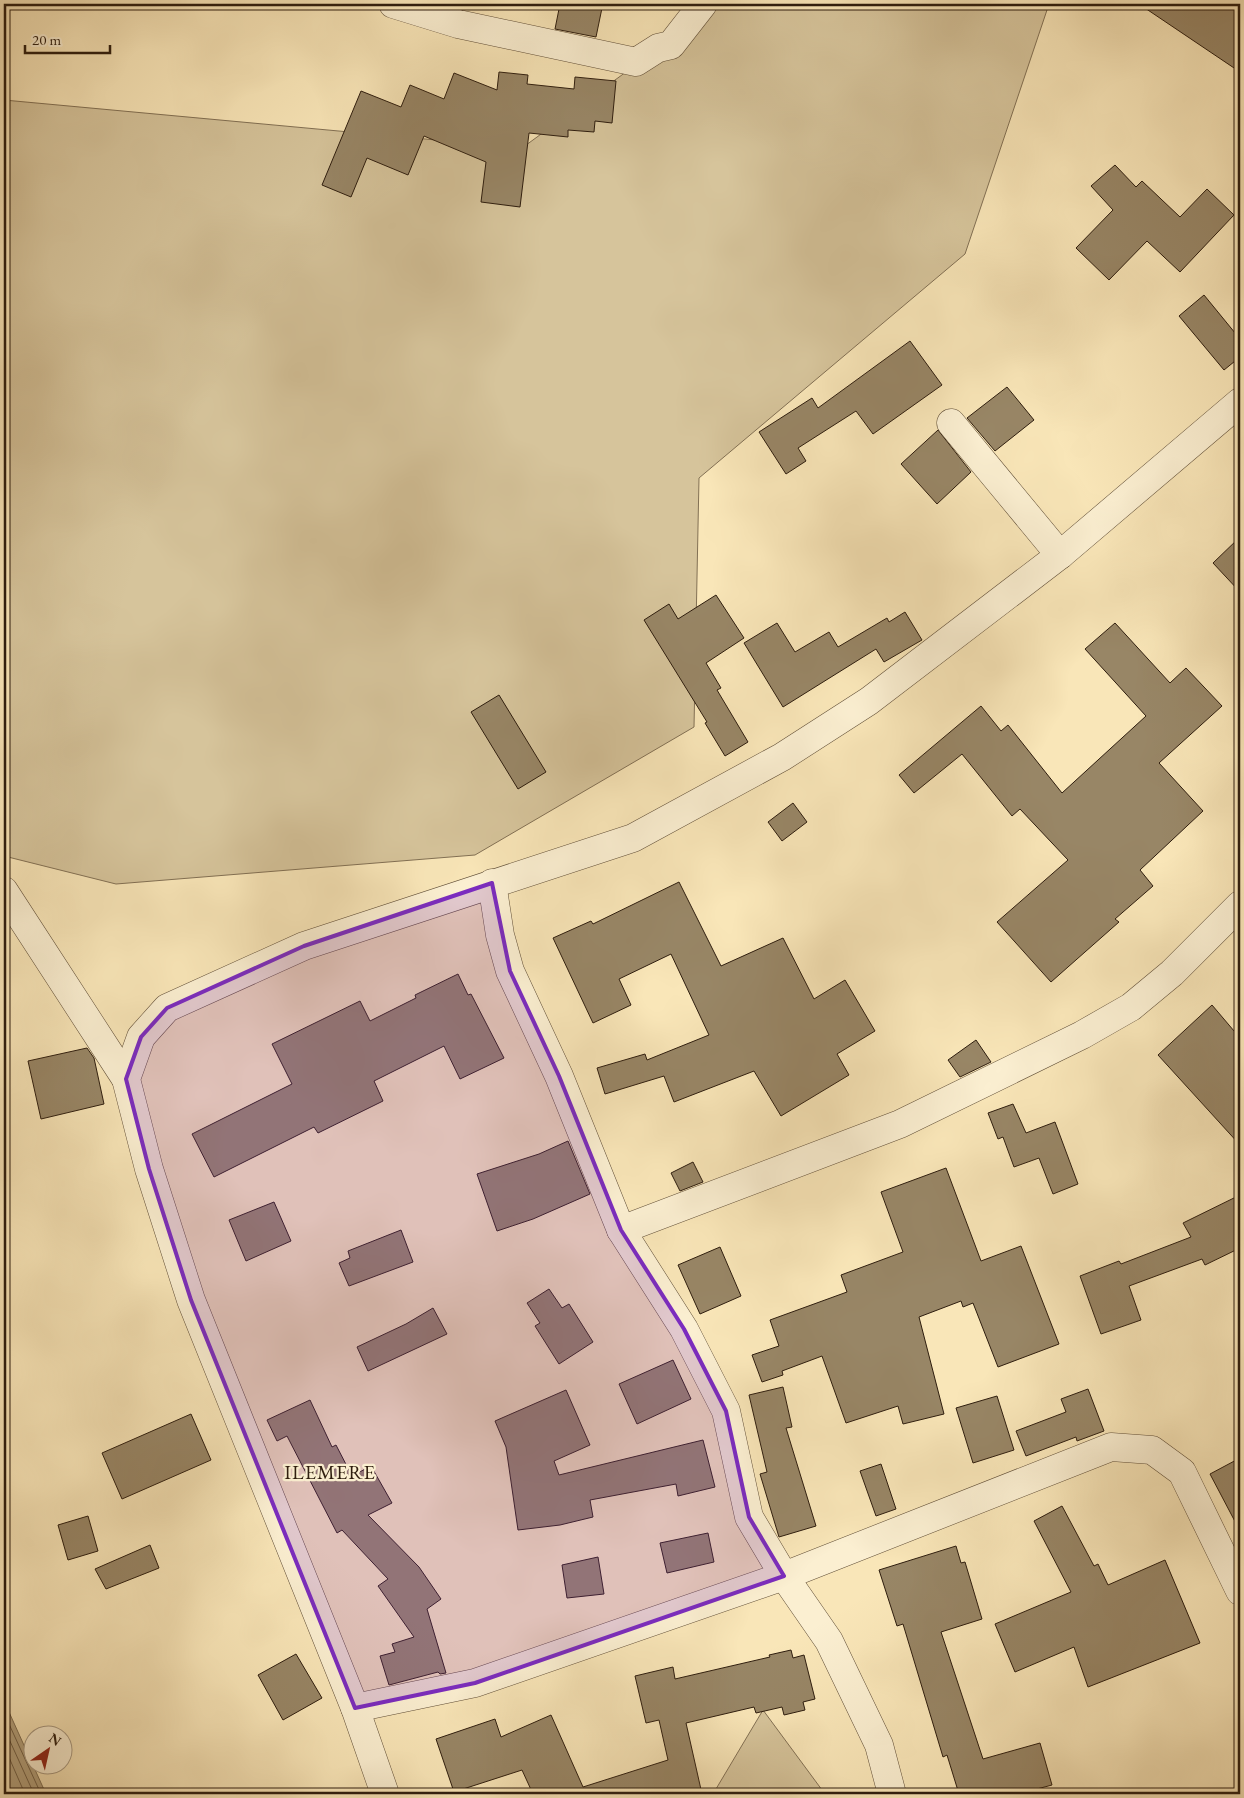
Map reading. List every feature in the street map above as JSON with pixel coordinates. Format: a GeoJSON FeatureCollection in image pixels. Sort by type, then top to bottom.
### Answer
{"type":"FeatureCollection","features":[{"type":"Feature","properties":{"kind":"street"},"geometry":{"type":"LineString","coordinates":[[393,4],[458,24],[636,62],[658,48],[671,45],[703,4]]}},
{"type":"Feature","properties":{"kind":"street"},"geometry":{"type":"LineString","coordinates":[[126,1079],[140,1037],[167,1008],[304,946],[633,838],[782,757],[869,701],[1060,555],[1240,402]]}},
{"type":"Feature","properties":{"kind":"street"},"geometry":{"type":"LineString","coordinates":[[951,423],[1060,555]]}},
{"type":"Feature","properties":{"kind":"street"},"geometry":{"type":"LineString","coordinates":[[492,883],[500,935],[510,971],[559,1076],[621,1230],[684,1329],[726,1411],[749,1517],[784,1576],[829,1641],[879,1744],[892,1794]]}},
{"type":"Feature","properties":{"kind":"street"},"geometry":{"type":"LineString","coordinates":[[4,891],[126,1079],[149,1169],[191,1300],[355,1708],[385,1794]]}},
{"type":"Feature","properties":{"kind":"street"},"geometry":{"type":"LineString","coordinates":[[621,1230],[900,1124],[1082,1035],[1131,1007],[1172,973],[1240,906]]}},
{"type":"Feature","properties":{"kind":"street"},"geometry":{"type":"LineString","coordinates":[[355,1708],[476,1683],[784,1576],[1111,1447],[1152,1450],[1182,1472],[1240,1591]]}},
{"type":"Feature","properties":{"kind":"highlighted area"},"geometry":{"type":"Polygon","coordinates":[[[492,883],[510,971],[559,1076],[621,1230],[684,1329],[726,1411],[749,1517],[784,1576],[475,1683],[355,1708],[191,1300],[149,1169],[126,1079],[141,1037],[167,1008],[304,946],[492,883]]]}},
{"type":"Feature","properties":{"kind":"shaded area"},"geometry":{"type":"Polygon","coordinates":[[[719,4],[1049,4],[965,254],[699,478],[694,727],[475,855],[116,884],[4,856],[4,100],[522,148],[719,4]]]}},
{"type":"Feature","properties":{"kind":"shaded area"},"geometry":{"type":"Polygon","coordinates":[[[763,1710],[825,1794],[713,1794],[763,1710]]]}},
{"type":"Feature","properties":{"kind":"water"},"geometry":{"type":"Polygon","coordinates":[[[4,1701],[22,1741],[22,1776],[38,1776],[46,1794],[4,1794],[4,1701]]]}},
{"type":"Feature","properties":{"kind":"building"},"geometry":{"type":"Polygon","coordinates":[[[560,4],[585,4],[602,8],[596,37],[555,29],[560,4]]]}},
{"type":"Feature","properties":{"kind":"building"},"geometry":{"type":"Polygon","coordinates":[[[1139,4],[1240,4],[1240,72],[1139,4]]]}},
{"type":"Feature","properties":{"kind":"building"},"geometry":{"type":"Polygon","coordinates":[[[499,72],[528,75],[527,84],[574,89],[575,77],[616,81],[612,123],[595,121],[594,132],[568,130],[568,137],[529,133],[520,207],[481,202],[486,162],[424,136],[408,175],[367,158],[351,197],[322,185],[361,91],[401,107],[410,85],[444,99],[454,73],[497,90],[499,72]]]}},
{"type":"Feature","properties":{"kind":"building"},"geometry":{"type":"Polygon","coordinates":[[[1115,165],[1136,187],[1142,181],[1180,217],[1207,189],[1234,215],[1180,272],[1147,241],[1109,280],[1076,248],[1113,210],[1091,186],[1115,165]]]}},
{"type":"Feature","properties":{"kind":"building"},"geometry":{"type":"Polygon","coordinates":[[[1204,295],[1240,339],[1240,357],[1224,370],[1179,316],[1204,295]]]}},
{"type":"Feature","properties":{"kind":"building"},"geometry":{"type":"Polygon","coordinates":[[[910,341],[942,385],[873,434],[856,411],[798,448],[806,461],[786,474],[759,432],[812,398],[818,408],[910,341]]]}},
{"type":"Feature","properties":{"kind":"building"},"geometry":{"type":"Polygon","coordinates":[[[1007,387],[1034,420],[995,451],[967,418],[1007,387]]]}},
{"type":"Feature","properties":{"kind":"building"},"geometry":{"type":"Polygon","coordinates":[[[938,430],[971,472],[937,504],[901,464],[938,430]]]}},
{"type":"Feature","properties":{"kind":"building"},"geometry":{"type":"Polygon","coordinates":[[[1240,537],[1240,592],[1213,563],[1240,537]]]}},
{"type":"Feature","properties":{"kind":"building"},"geometry":{"type":"Polygon","coordinates":[[[716,595],[744,638],[706,663],[721,688],[717,690],[748,742],[725,756],[705,723],[707,722],[644,620],[669,604],[678,619],[716,595]]]}},
{"type":"Feature","properties":{"kind":"building"},"geometry":{"type":"Polygon","coordinates":[[[905,612],[922,640],[884,662],[876,649],[783,707],[744,643],[777,623],[795,652],[829,632],[838,647],[887,618],[889,622],[905,612]]]}},
{"type":"Feature","properties":{"kind":"building"},"geometry":{"type":"Polygon","coordinates":[[[1115,623],[1170,683],[1186,668],[1222,706],[1159,763],[1203,811],[1140,870],[1153,886],[1115,919],[1119,922],[1051,982],[997,922],[1068,860],[1020,809],[1012,816],[962,754],[914,793],[899,775],[981,706],[1001,731],[1008,725],[1062,793],[1146,716],[1085,649],[1115,623]]]}},
{"type":"Feature","properties":{"kind":"building"},"geometry":{"type":"Polygon","coordinates":[[[499,695],[546,772],[518,789],[471,712],[499,695]]]}},
{"type":"Feature","properties":{"kind":"building"},"geometry":{"type":"Polygon","coordinates":[[[793,803],[807,822],[782,841],[768,822],[793,803]]]}},
{"type":"Feature","properties":{"kind":"building"},"geometry":{"type":"Polygon","coordinates":[[[679,882],[721,966],[783,938],[814,999],[845,980],[875,1031],[837,1054],[849,1075],[781,1116],[754,1071],[674,1102],[664,1076],[605,1094],[597,1068],[645,1054],[647,1060],[709,1035],[671,954],[619,979],[631,1005],[593,1023],[553,938],[591,921],[593,924],[679,882]]]}},
{"type":"Feature","properties":{"kind":"building"},"geometry":{"type":"Polygon","coordinates":[[[458,974],[468,995],[471,994],[504,1058],[460,1079],[444,1046],[374,1081],[383,1101],[318,1133],[314,1127],[214,1177],[192,1134],[292,1084],[272,1044],[360,1001],[370,1021],[416,998],[415,995],[458,974]]]}},
{"type":"Feature","properties":{"kind":"building"},"geometry":{"type":"Polygon","coordinates":[[[1212,1005],[1240,1038],[1240,1145],[1158,1055],[1212,1005]]]}},
{"type":"Feature","properties":{"kind":"building"},"geometry":{"type":"Polygon","coordinates":[[[976,1040],[991,1062],[960,1077],[948,1060],[976,1040]]]}},
{"type":"Feature","properties":{"kind":"building"},"geometry":{"type":"Polygon","coordinates":[[[87,1048],[94,1058],[104,1104],[41,1119],[28,1061],[87,1048]]]}},
{"type":"Feature","properties":{"kind":"building"},"geometry":{"type":"Polygon","coordinates":[[[1013,1104],[1026,1133],[1055,1122],[1078,1184],[1053,1194],[1039,1158],[1014,1167],[1003,1137],[998,1139],[988,1113],[1013,1104]]]}},
{"type":"Feature","properties":{"kind":"building"},"geometry":{"type":"Polygon","coordinates":[[[568,1141],[590,1194],[533,1219],[497,1231],[477,1174],[539,1154],[568,1141]]]}},
{"type":"Feature","properties":{"kind":"building"},"geometry":{"type":"Polygon","coordinates":[[[693,1162],[703,1182],[680,1191],[671,1173],[693,1162]]]}},
{"type":"Feature","properties":{"kind":"building"},"geometry":{"type":"Polygon","coordinates":[[[946,1168],[981,1261],[1021,1246],[1059,1344],[998,1367],[973,1303],[963,1307],[961,1301],[919,1317],[944,1414],[903,1424],[898,1406],[846,1423],[822,1356],[782,1371],[783,1375],[762,1382],[752,1355],[779,1346],[770,1320],[847,1292],[841,1275],[903,1252],[881,1192],[946,1168]]]}},
{"type":"Feature","properties":{"kind":"building"},"geometry":{"type":"Polygon","coordinates":[[[1240,1195],[1240,1248],[1205,1265],[1202,1259],[1129,1286],[1141,1320],[1101,1334],[1080,1276],[1119,1261],[1121,1264],[1191,1237],[1183,1223],[1240,1195]]]}},
{"type":"Feature","properties":{"kind":"building"},"geometry":{"type":"Polygon","coordinates":[[[274,1202],[291,1241],[246,1261],[229,1220],[274,1202]]]}},
{"type":"Feature","properties":{"kind":"building"},"geometry":{"type":"Polygon","coordinates":[[[401,1230],[413,1262],[349,1286],[339,1263],[350,1258],[348,1251],[401,1230]]]}},
{"type":"Feature","properties":{"kind":"building"},"geometry":{"type":"Polygon","coordinates":[[[720,1247],[741,1296],[700,1314],[678,1265],[720,1247]]]}},
{"type":"Feature","properties":{"kind":"building"},"geometry":{"type":"Polygon","coordinates":[[[549,1289],[562,1308],[569,1304],[593,1342],[559,1364],[535,1326],[540,1323],[527,1303],[549,1289]]]}},
{"type":"Feature","properties":{"kind":"building"},"geometry":{"type":"Polygon","coordinates":[[[433,1308],[447,1334],[368,1371],[357,1347],[406,1324],[433,1308]]]}},
{"type":"Feature","properties":{"kind":"building"},"geometry":{"type":"Polygon","coordinates":[[[673,1360],[691,1399],[637,1424],[619,1384],[673,1360]]]}},
{"type":"Feature","properties":{"kind":"building"},"geometry":{"type":"Polygon","coordinates":[[[783,1387],[792,1427],[786,1428],[816,1526],[779,1537],[760,1474],[767,1472],[749,1395],[783,1387]]]}},
{"type":"Feature","properties":{"kind":"building"},"geometry":{"type":"Polygon","coordinates":[[[1088,1389],[1104,1431],[1077,1441],[1076,1437],[1026,1456],[1016,1431],[1066,1412],[1061,1399],[1088,1389]]]}},
{"type":"Feature","properties":{"kind":"building"},"geometry":{"type":"Polygon","coordinates":[[[566,1390],[590,1445],[554,1461],[559,1475],[703,1440],[715,1487],[678,1496],[676,1484],[590,1500],[593,1517],[560,1525],[518,1530],[506,1447],[495,1421],[566,1390]]]}},
{"type":"Feature","properties":{"kind":"building"},"geometry":{"type":"Polygon","coordinates":[[[997,1396],[1014,1450],[973,1463],[956,1408],[997,1396]]]}},
{"type":"Feature","properties":{"kind":"building"},"geometry":{"type":"Polygon","coordinates":[[[310,1400],[332,1447],[336,1445],[352,1476],[371,1466],[392,1503],[368,1515],[419,1567],[441,1599],[427,1609],[446,1673],[440,1674],[438,1672],[389,1685],[380,1656],[395,1652],[392,1644],[414,1637],[378,1586],[388,1579],[342,1530],[337,1533],[287,1436],[277,1441],[267,1420],[310,1400]]]}},
{"type":"Feature","properties":{"kind":"building"},"geometry":{"type":"Polygon","coordinates":[[[191,1414],[211,1460],[122,1499],[102,1453],[191,1414]]]}},
{"type":"Feature","properties":{"kind":"building"},"geometry":{"type":"Polygon","coordinates":[[[1240,1458],[1240,1531],[1210,1474],[1240,1458]]]}},
{"type":"Feature","properties":{"kind":"building"},"geometry":{"type":"Polygon","coordinates":[[[881,1464],[896,1509],[876,1516],[860,1471],[881,1464]]]}},
{"type":"Feature","properties":{"kind":"building"},"geometry":{"type":"Polygon","coordinates":[[[1062,1506],[1094,1566],[1098,1564],[1108,1585],[1165,1560],[1200,1643],[1088,1687],[1074,1647],[1015,1672],[995,1624],[1071,1592],[1034,1521],[1062,1506]]]}},
{"type":"Feature","properties":{"kind":"building"},"geometry":{"type":"Polygon","coordinates":[[[88,1516],[98,1551],[68,1560],[58,1525],[88,1516]]]}},
{"type":"Feature","properties":{"kind":"building"},"geometry":{"type":"Polygon","coordinates":[[[708,1533],[714,1562],[667,1573],[660,1543],[708,1533]]]}},
{"type":"Feature","properties":{"kind":"building"},"geometry":{"type":"Polygon","coordinates":[[[150,1545],[159,1568],[106,1589],[95,1569],[150,1545]]]}},
{"type":"Feature","properties":{"kind":"building"},"geometry":{"type":"Polygon","coordinates":[[[956,1546],[961,1563],[965,1562],[982,1619],[941,1632],[983,1759],[1040,1743],[1052,1785],[1018,1794],[959,1794],[947,1755],[943,1757],[903,1624],[897,1626],[879,1570],[956,1546]]]}},
{"type":"Feature","properties":{"kind":"building"},"geometry":{"type":"Polygon","coordinates":[[[598,1557],[604,1594],[567,1598],[562,1565],[598,1557]]]}},
{"type":"Feature","properties":{"kind":"building"},"geometry":{"type":"Polygon","coordinates":[[[791,1650],[793,1658],[804,1655],[815,1699],[803,1702],[805,1710],[784,1715],[782,1707],[756,1713],[754,1707],[686,1723],[702,1794],[533,1794],[522,1770],[454,1792],[436,1739],[495,1719],[501,1737],[551,1715],[583,1787],[668,1760],[659,1720],[646,1723],[635,1676],[673,1667],[675,1679],[770,1657],[769,1655],[791,1650]]]}},
{"type":"Feature","properties":{"kind":"building"},"geometry":{"type":"Polygon","coordinates":[[[296,1654],[322,1698],[283,1720],[258,1675],[296,1654]]]}},
{"type":"Feature","properties":{"kind":"district","name":"ILEMERE"},"geometry":{"type":"Point","coordinates":[330,1472]}}]}
